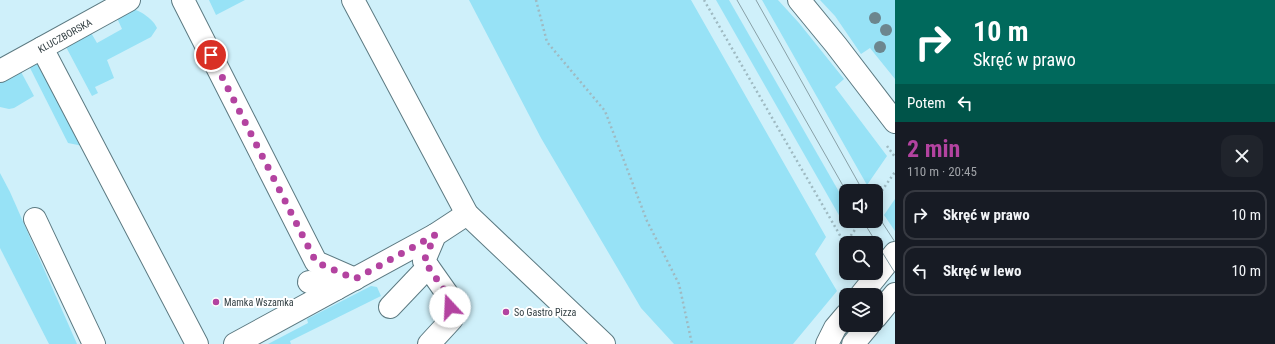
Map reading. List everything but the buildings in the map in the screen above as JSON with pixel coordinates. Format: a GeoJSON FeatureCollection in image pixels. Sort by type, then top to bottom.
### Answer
{"type":"FeatureCollection","features":[{"type":"Feature","properties":{"kind":"street","name":"KLUCZBORSKA"},"geometry":{"type":"LineString","coordinates":[[0,71],[129,0]]}},
{"type":"Feature","properties":{"kind":"street"},"geometry":{"type":"LineString","coordinates":[[183,0],[316,262],[355,279]]}},
{"type":"Feature","properties":{"kind":"street"},"geometry":{"type":"LineString","coordinates":[[353,0],[467,214],[604,344]]}},
{"type":"Feature","properties":{"kind":"street"},"geometry":{"type":"LineString","coordinates":[[799,0],[836,45],[895,122]]}},
{"type":"Feature","properties":{"kind":"street"},"geometry":{"type":"LineString","coordinates":[[42,48],[197,344]]}},
{"type":"Feature","properties":{"kind":"street"},"geometry":{"type":"LineString","coordinates":[[235,344],[435,235],[467,214]]}},
{"type":"Feature","properties":{"kind":"street"},"geometry":{"type":"LineString","coordinates":[[35,219],[94,344]]}},
{"type":"Feature","properties":{"kind":"street"},"geometry":{"type":"LineString","coordinates":[[429,344],[452,319],[448,295],[424,261],[435,235]]}},
{"type":"Feature","properties":{"kind":"street"},"geometry":{"type":"LineString","coordinates":[[867,288],[895,253]]}},
{"type":"Feature","properties":{"kind":"street"},"geometry":{"type":"LineString","coordinates":[[390,307],[428,268]]}},
{"type":"Feature","properties":{"kind":"street"},"geometry":{"type":"LineString","coordinates":[[309,282],[336,289]]}},
{"type":"Feature","properties":{"kind":"street"},"geometry":{"type":"LineString","coordinates":[[883,309],[895,294]]}},
{"type":"Feature","properties":{"kind":"street"},"geometry":{"type":"LineString","coordinates":[[827,344],[839,324]]}},
{"type":"Feature","properties":{"kind":"street"},"geometry":{"type":"LineString","coordinates":[[853,344],[863,332]]}},
{"type":"Feature","properties":{"kind":"path"},"geometry":{"type":"LineString","coordinates":[[536,0],[547,42],[605,112],[647,221],[679,284],[692,344]]}},
{"type":"Feature","properties":{"kind":"path"},"geometry":{"type":"LineString","coordinates":[[704,0],[839,236]]}},
{"type":"Feature","properties":{"kind":"path"},"geometry":{"type":"LineString","coordinates":[[883,189],[895,172]]}},
{"type":"Feature","properties":{"kind":"shaded area"},"geometry":{"type":"Polygon","coordinates":[[[209,0],[245,0],[216,15],[209,0]]]}},
{"type":"Feature","properties":{"kind":"shaded area"},"geometry":{"type":"Polygon","coordinates":[[[469,0],[691,0],[826,237],[815,254],[837,291],[793,344],[674,344],[641,308],[541,138],[469,0]]]}},
{"type":"Feature","properties":{"kind":"shaded area"},"geometry":{"type":"Polygon","coordinates":[[[716,0],[729,0],[839,192],[839,215],[716,0]]]}},
{"type":"Feature","properties":{"kind":"shaded area"},"geometry":{"type":"Polygon","coordinates":[[[762,0],[778,0],[799,23],[844,79],[835,87],[887,156],[866,184],[762,0]]]}},
{"type":"Feature","properties":{"kind":"shaded area"},"geometry":{"type":"Polygon","coordinates":[[[820,0],[895,0],[895,79],[870,48],[861,54],[835,16],[820,0]]]}},
{"type":"Feature","properties":{"kind":"shaded area"},"geometry":{"type":"Polygon","coordinates":[[[132,9],[139,11],[146,16],[157,28],[151,37],[107,60],[114,78],[95,87],[98,93],[92,96],[65,45],[90,31],[97,43],[122,29],[117,18],[132,9]]]}},
{"type":"Feature","properties":{"kind":"shaded area"},"geometry":{"type":"Polygon","coordinates":[[[36,63],[43,67],[83,146],[68,143],[29,66],[36,63]]]}},
{"type":"Feature","properties":{"kind":"shaded area"},"geometry":{"type":"Polygon","coordinates":[[[20,70],[34,96],[14,108],[9,109],[0,107],[0,81],[20,70]]]}},
{"type":"Feature","properties":{"kind":"shaded area"},"geometry":{"type":"Polygon","coordinates":[[[0,173],[10,192],[77,344],[49,344],[0,248],[0,173]]]}},
{"type":"Feature","properties":{"kind":"shaded area"},"geometry":{"type":"Polygon","coordinates":[[[895,199],[895,231],[884,215],[895,199]]]}},
{"type":"Feature","properties":{"kind":"shaded area"},"geometry":{"type":"Polygon","coordinates":[[[371,286],[377,287],[381,296],[290,341],[291,344],[268,344],[308,323],[307,319],[371,286]]]}},
{"type":"Feature","properties":{"kind":"tram line"},"geometry":{"type":"LineString","coordinates":[[737,0],[842,184]]}},
{"type":"Feature","properties":{"kind":"tram line"},"geometry":{"type":"LineString","coordinates":[[756,0],[859,184]]}},
{"type":"Feature","properties":{"kind":"tram line"},"geometry":{"type":"LineString","coordinates":[[883,224],[895,242]]}},
{"type":"Feature","properties":{"kind":"tram line"},"geometry":{"type":"LineString","coordinates":[[867,228],[895,273]]}},
{"type":"Feature","properties":{"kind":"place","name":"Mamka Wszamka"},"geometry":{"type":"Point","coordinates":[216,302]}},
{"type":"Feature","properties":{"kind":"place","name":"So Gastro Pizza"},"geometry":{"type":"Point","coordinates":[506,312]}},
{"type":"Feature","properties":{"kind":"route"},"geometry":{"type":"LineString","coordinates":[[211,55],[316,262],[355,279],[435,235],[424,261],[448,295],[450,307]]}}]}
